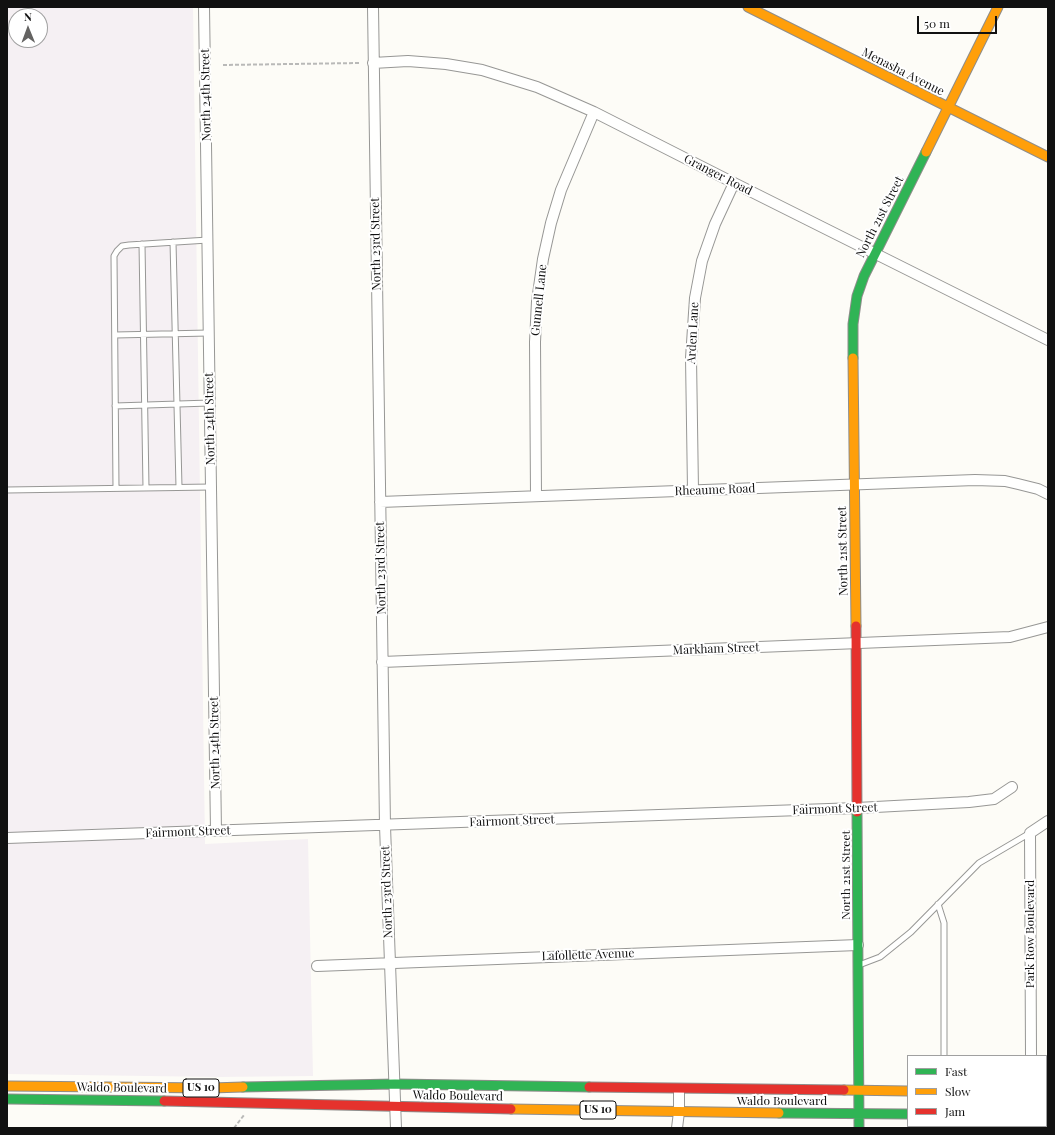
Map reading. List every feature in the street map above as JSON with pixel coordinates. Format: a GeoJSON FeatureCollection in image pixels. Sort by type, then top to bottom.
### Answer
{"type":"FeatureCollection","features":[{"type":"Feature","properties":{"kind":"main road","name":"Menasha Avenue"},"geometry":{"type":"LineString","coordinates":[[748,7],[1048,157]]}},
{"type":"Feature","properties":{"kind":"main road","name":"North 21st Street"},"geometry":{"type":"LineString","coordinates":[[859,1128],[858,808],[853,324],[857,296],[864,276],[998,7]]}},
{"type":"Feature","properties":{"kind":"main road","name":"Waldo Boulevard"},"geometry":{"type":"LineString","coordinates":[[7,1086],[211,1088],[395,1084],[907,1091]]}},
{"type":"Feature","properties":{"kind":"main road","name":"Waldo Boulevard"},"geometry":{"type":"LineString","coordinates":[[7,1098],[197,1101],[396,1107],[907,1114]]}},
{"type":"Feature","properties":{"kind":"street","name":"North 24th Street"},"geometry":{"type":"LineString","coordinates":[[204,7],[216,831]]}},
{"type":"Feature","properties":{"kind":"street","name":"North 23rd Street"},"geometry":{"type":"LineString","coordinates":[[373,7],[384,826],[396,1128]]}},
{"type":"Feature","properties":{"kind":"street","name":"Granger Road"},"geometry":{"type":"LineString","coordinates":[[373,63],[408,61],[446,64],[482,70],[537,87],[594,112],[1048,340]]}},
{"type":"Feature","properties":{"kind":"street","name":"Gunnell Lane"},"geometry":{"type":"LineString","coordinates":[[536,496],[535,342],[537,301],[543,259],[561,190],[594,112]]}},
{"type":"Feature","properties":{"kind":"street","name":"Arden Lane"},"geometry":{"type":"LineString","coordinates":[[693,490],[691,358],[694,298],[702,261],[715,224],[734,183]]}},
{"type":"Feature","properties":{"kind":"street","name":"Rheaume Road"},"geometry":{"type":"LineString","coordinates":[[380,502],[975,480],[1018,484],[1038,489],[1048,494]]}},
{"type":"Feature","properties":{"kind":"street","name":"Markham Street"},"geometry":{"type":"LineString","coordinates":[[382,662],[1010,637],[1048,628]]}},
{"type":"Feature","properties":{"kind":"street","name":"Fairmont Street"},"geometry":{"type":"LineString","coordinates":[[7,838],[384,826],[961,803],[994,799],[1012,787]]}},
{"type":"Feature","properties":{"kind":"street"},"geometry":{"type":"LineString","coordinates":[[1030,833],[1048,821]]}},
{"type":"Feature","properties":{"kind":"street","name":"Park Row Boulevard"},"geometry":{"type":"LineString","coordinates":[[1030,833],[1031,1055]]}},
{"type":"Feature","properties":{"kind":"street","name":"Lafollette Avenue"},"geometry":{"type":"LineString","coordinates":[[317,966],[858,945]]}},
{"type":"Feature","properties":{"kind":"street"},"geometry":{"type":"LineString","coordinates":[[677,1128],[679,1088]]}},
{"type":"Feature","properties":{"kind":"lane"},"geometry":{"type":"LineString","coordinates":[[116,488],[114,256],[122,246],[208,240]]}},
{"type":"Feature","properties":{"kind":"lane"},"geometry":{"type":"LineString","coordinates":[[173,242],[179,487]]}},
{"type":"Feature","properties":{"kind":"lane"},"geometry":{"type":"LineString","coordinates":[[142,244],[145,334],[146,488]]}},
{"type":"Feature","properties":{"kind":"lane"},"geometry":{"type":"LineString","coordinates":[[115,335],[209,333]]}},
{"type":"Feature","properties":{"kind":"lane"},"geometry":{"type":"LineString","coordinates":[[115,406],[210,402]]}},
{"type":"Feature","properties":{"kind":"lane"},"geometry":{"type":"LineString","coordinates":[[7,490],[211,487]]}},
{"type":"Feature","properties":{"kind":"lane"},"geometry":{"type":"LineString","coordinates":[[858,966],[880,957],[911,932],[979,862],[1030,833]]}},
{"type":"Feature","properties":{"kind":"lane"},"geometry":{"type":"LineString","coordinates":[[938,904],[944,922],[944,1055]]}},
{"type":"Feature","properties":{"kind":"path"},"geometry":{"type":"LineString","coordinates":[[223,65],[360,63]]}},
{"type":"Feature","properties":{"kind":"path"},"geometry":{"type":"LineString","coordinates":[[234,1128],[246,1112]]}},
{"type":"Feature","properties":{"kind":"shaded area"},"geometry":{"type":"Polygon","coordinates":[[[7,7],[193,7],[205,844],[308,839],[313,1076],[218,1077],[7,1074],[7,7]]]}},
{"type":"Feature","properties":{"kind":"traffic: fast"},"geometry":{"type":"LineString","coordinates":[[853,358],[853,324],[857,296],[864,276],[926,152]]}},
{"type":"Feature","properties":{"kind":"traffic: fast"},"geometry":{"type":"LineString","coordinates":[[857,812],[859,1128]]}},
{"type":"Feature","properties":{"kind":"traffic: fast"},"geometry":{"type":"LineString","coordinates":[[243,1087],[395,1084],[589,1087]]}},
{"type":"Feature","properties":{"kind":"traffic: fast"},"geometry":{"type":"LineString","coordinates":[[7,1099],[164,1101]]}},
{"type":"Feature","properties":{"kind":"traffic: fast"},"geometry":{"type":"LineString","coordinates":[[779,1113],[907,1114]]}},
{"type":"Feature","properties":{"kind":"traffic: slow"},"geometry":{"type":"LineString","coordinates":[[748,7],[1048,157]]}},
{"type":"Feature","properties":{"kind":"traffic: slow"},"geometry":{"type":"LineString","coordinates":[[926,152],[998,7]]}},
{"type":"Feature","properties":{"kind":"traffic: slow"},"geometry":{"type":"LineString","coordinates":[[853,358],[856,626]]}},
{"type":"Feature","properties":{"kind":"traffic: slow"},"geometry":{"type":"LineString","coordinates":[[7,1086],[243,1087]]}},
{"type":"Feature","properties":{"kind":"traffic: slow"},"geometry":{"type":"LineString","coordinates":[[844,1090],[907,1091]]}},
{"type":"Feature","properties":{"kind":"traffic: slow"},"geometry":{"type":"LineString","coordinates":[[511,1109],[779,1113]]}},
{"type":"Feature","properties":{"kind":"traffic: jam"},"geometry":{"type":"LineString","coordinates":[[856,626],[857,812]]}},
{"type":"Feature","properties":{"kind":"traffic: jam"},"geometry":{"type":"LineString","coordinates":[[589,1087],[844,1090]]}},
{"type":"Feature","properties":{"kind":"traffic: jam"},"geometry":{"type":"LineString","coordinates":[[164,1101],[511,1109]]}}]}
